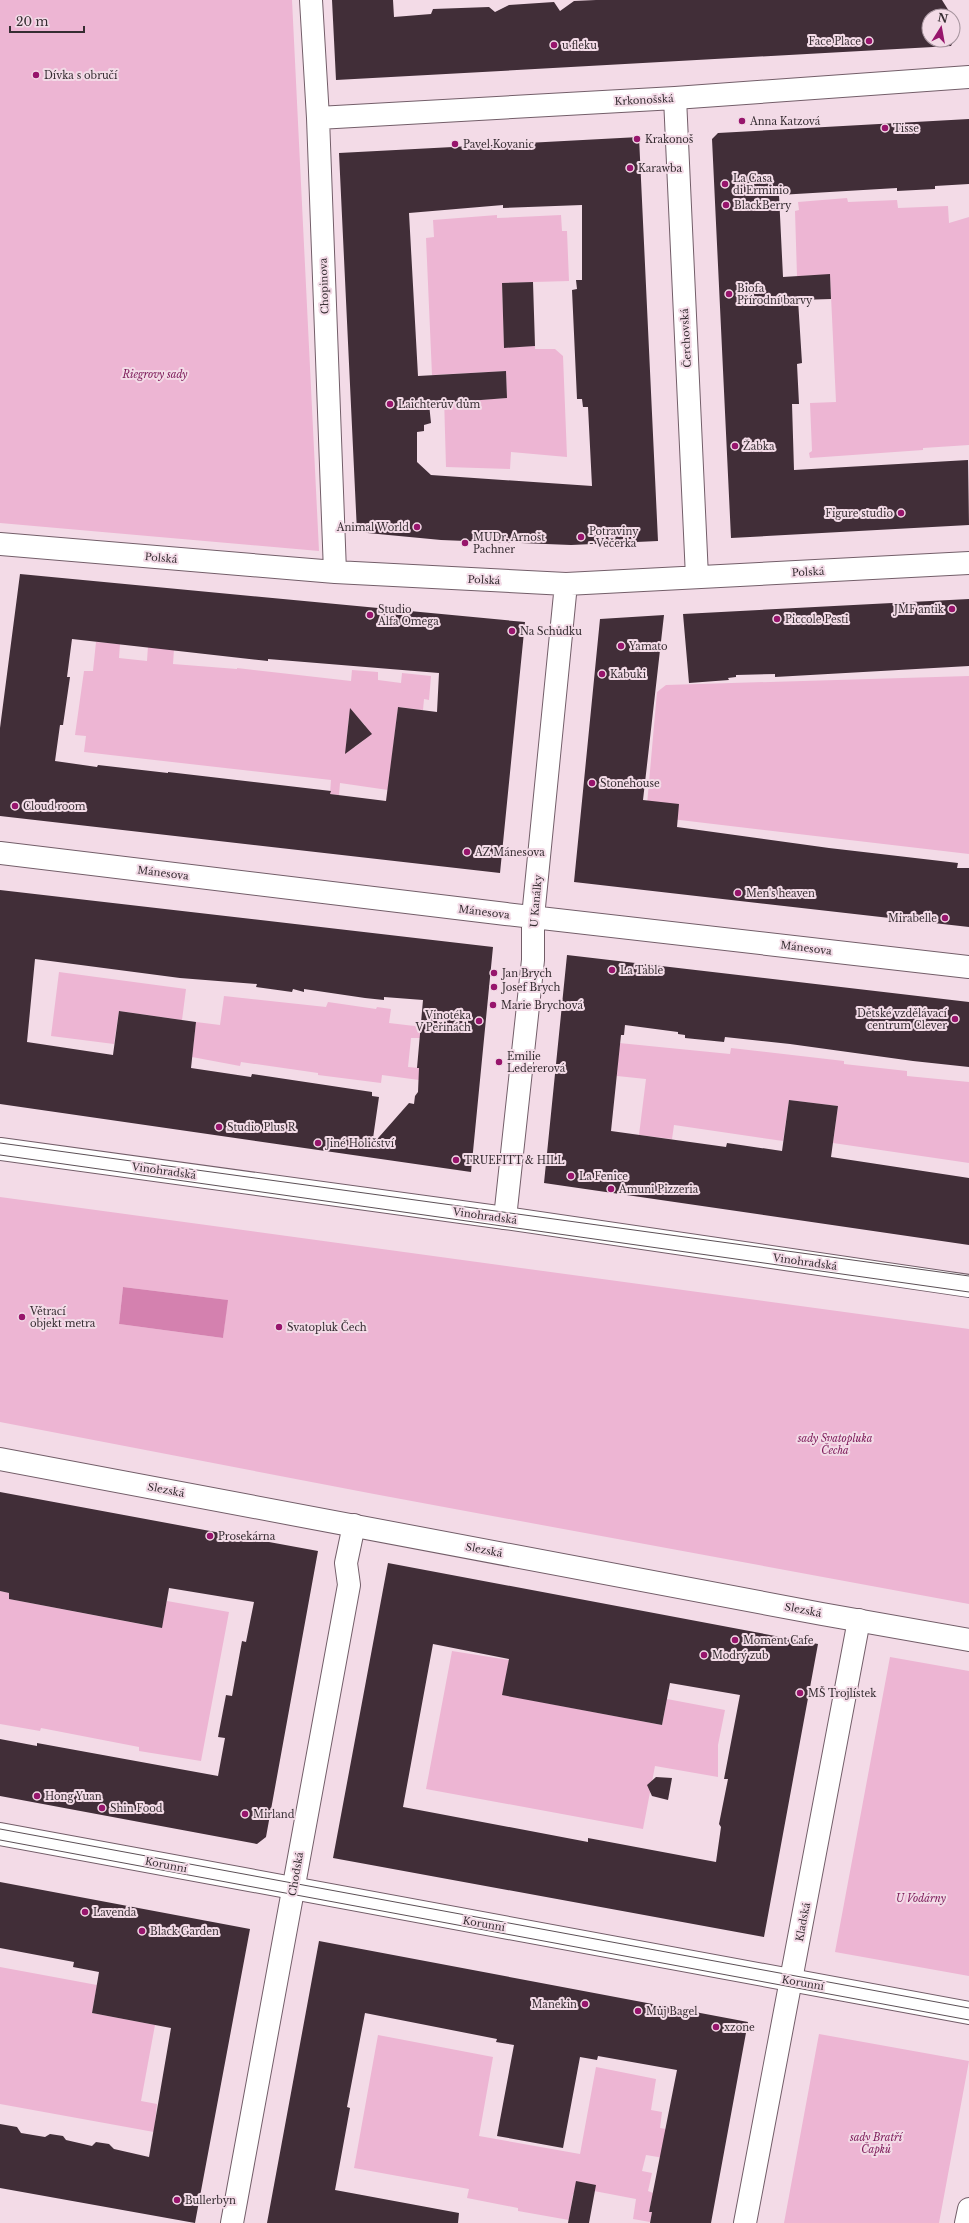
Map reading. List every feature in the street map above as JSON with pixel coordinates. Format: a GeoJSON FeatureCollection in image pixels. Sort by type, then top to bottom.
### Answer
{"type":"FeatureCollection","features":[{"type":"Feature","properties":{"kind":"street","name":"Chopinova"},"geometry":{"type":"LineString","coordinates":[[311,0],[318,118],[335,572]]}},
{"type":"Feature","properties":{"kind":"street","name":"Krkonošská"},"geometry":{"type":"LineString","coordinates":[[318,118],[675,98],[969,77]]}},
{"type":"Feature","properties":{"kind":"street","name":"Čerchovská"},"geometry":{"type":"LineString","coordinates":[[675,98],[697,577]]}},
{"type":"Feature","properties":{"kind":"street","name":"Polská"},"geometry":{"type":"LineString","coordinates":[[0,544],[335,572],[566,584],[969,563]]}},
{"type":"Feature","properties":{"kind":"street","name":"U Kanálky"},"geometry":{"type":"LineString","coordinates":[[505,1218],[533,960],[533,917],[566,584]]}},
{"type":"Feature","properties":{"kind":"street","name":"Mánesova"},"geometry":{"type":"LineString","coordinates":[[0,853],[533,917],[969,967]]}},
{"type":"Feature","properties":{"kind":"street","name":"Vinohradská"},"geometry":{"type":"LineString","coordinates":[[0,1149],[505,1218],[969,1286]]}},
{"type":"Feature","properties":{"kind":"street","name":"Slezská"},"geometry":{"type":"LineString","coordinates":[[0,1459],[969,1640]]}},
{"type":"Feature","properties":{"kind":"street","name":"Chodská"},"geometry":{"type":"LineString","coordinates":[[232,2223],[349,1585],[346,1563],[354,1525]]}},
{"type":"Feature","properties":{"kind":"street","name":"Kladská"},"geometry":{"type":"LineString","coordinates":[[746,2223],[859,1620]]}},
{"type":"Feature","properties":{"kind":"street","name":"Korunní"},"geometry":{"type":"LineString","coordinates":[[0,1834],[969,2013]]}},
{"type":"Feature","properties":{"kind":"street"},"geometry":{"type":"LineString","coordinates":[[966,2223],[969,2209]]}},
{"type":"Feature","properties":{"kind":"green space","name":"Riegrovy sady"},"geometry":{"type":"Polygon","coordinates":[[[0,0],[292,0],[319,551],[0,523],[0,0]]]}},
{"type":"Feature","properties":{"kind":"green space"},"geometry":{"type":"Polygon","coordinates":[[[847,198],[848,202],[897,200],[898,208],[948,206],[949,223],[969,217],[969,445],[923,448],[923,450],[810,458],[809,453],[812,451],[810,403],[836,402],[830,275],[797,276],[795,211],[799,210],[798,202],[847,198]]]}},
{"type":"Feature","properties":{"kind":"green space"},"geometry":{"type":"Polygon","coordinates":[[[497,215],[497,218],[561,215],[562,231],[567,231],[569,281],[502,283],[504,347],[535,346],[535,349],[555,349],[563,356],[567,457],[511,452],[510,469],[446,467],[444,397],[449,402],[507,398],[506,371],[432,375],[426,238],[434,237],[433,220],[497,215]]]}},
{"type":"Feature","properties":{"kind":"green space"},"geometry":{"type":"Polygon","coordinates":[[[96,642],[120,644],[119,658],[147,661],[148,646],[174,649],[173,664],[237,668],[351,681],[352,670],[378,672],[378,680],[401,683],[402,673],[431,676],[429,700],[424,699],[423,710],[398,707],[388,790],[340,783],[339,795],[330,794],[331,780],[84,752],[86,736],[75,735],[84,671],[93,671],[96,642]],[[349,717],[346,746],[355,747],[363,741],[365,725],[358,718],[349,717]]]}},
{"type":"Feature","properties":{"kind":"green space"},"geometry":{"type":"Polygon","coordinates":[[[969,676],[969,854],[646,816],[657,692],[666,685],[969,676]]]}},
{"type":"Feature","properties":{"kind":"green space"},"geometry":{"type":"Polygon","coordinates":[[[59,972],[186,989],[182,1020],[119,1011],[114,1044],[51,1036],[59,972]]]}},
{"type":"Feature","properties":{"kind":"green space"},"geometry":{"type":"Polygon","coordinates":[[[224,996],[326,1007],[328,1002],[376,1009],[377,1007],[391,1009],[389,1023],[423,1027],[420,1038],[411,1038],[408,1067],[419,1068],[419,1080],[382,1075],[381,1083],[318,1075],[318,1073],[241,1062],[240,1066],[192,1057],[196,1022],[220,1025],[224,996]]]}},
{"type":"Feature","properties":{"kind":"green space"},"geometry":{"type":"Polygon","coordinates":[[[619,1043],[730,1054],[731,1048],[844,1061],[844,1064],[907,1071],[907,1076],[969,1082],[969,1163],[833,1143],[838,1106],[789,1100],[783,1141],[674,1125],[672,1139],[639,1135],[646,1079],[617,1076],[619,1043]]]}},
{"type":"Feature","properties":{"kind":"green space","name":"sady Svatopluka Čecha"},"geometry":{"type":"Polygon","coordinates":[[[0,1197],[969,1329],[969,1604],[374,1494],[0,1422],[0,1197]],[[123,1287],[119,1324],[223,1338],[227,1300],[123,1287]]]}},
{"type":"Feature","properties":{"kind":"green space"},"geometry":{"type":"Polygon","coordinates":[[[0,1591],[9,1593],[9,1599],[161,1628],[167,1601],[229,1612],[201,1761],[139,1751],[139,1747],[41,1728],[40,1731],[0,1724],[0,1591]]]}},
{"type":"Feature","properties":{"kind":"green space"},"geometry":{"type":"Polygon","coordinates":[[[452,1651],[509,1660],[503,1695],[662,1725],[667,1699],[725,1710],[718,1745],[718,1777],[655,1766],[643,1829],[426,1789],[452,1651]]]}},
{"type":"Feature","properties":{"kind":"green space","name":"U Vodárny"},"geometry":{"type":"Polygon","coordinates":[[[890,1657],[969,1671],[969,1976],[835,1952],[890,1657]]]}},
{"type":"Feature","properties":{"kind":"green space"},"geometry":{"type":"Polygon","coordinates":[[[0,1967],[97,1985],[92,2013],[155,2025],[141,2101],[157,2104],[154,2132],[0,2104],[0,1967]]]}},
{"type":"Feature","properties":{"kind":"green space","name":"sady Bratří Čapků"},"geometry":{"type":"Polygon","coordinates":[[[819,2034],[969,2061],[939,2223],[784,2223],[819,2034]]]}},
{"type":"Feature","properties":{"kind":"green space"},"geometry":{"type":"Polygon","coordinates":[[[378,2035],[493,2057],[479,2136],[580,2154],[596,2067],[656,2079],[651,2110],[662,2112],[660,2128],[666,2129],[664,2158],[646,2155],[642,2171],[652,2173],[648,2191],[653,2193],[649,2212],[652,2212],[650,2222],[633,2219],[636,2199],[594,2191],[593,2197],[573,2194],[569,2220],[518,2211],[518,2208],[467,2198],[469,2189],[354,2168],[378,2035]]]}},
{"type":"Feature","properties":{"kind":"shaded area"},"geometry":{"type":"Polygon","coordinates":[[[123,1287],[228,1300],[223,1338],[119,1324],[123,1287]]]}},
{"type":"Feature","properties":{"kind":"building"},"geometry":{"type":"Polygon","coordinates":[[[332,0],[393,0],[394,17],[431,14],[433,9],[489,7],[495,12],[509,5],[554,2],[560,11],[574,1],[596,0],[942,0],[947,8],[921,8],[921,48],[336,80],[332,0]]]}},
{"type":"Feature","properties":{"kind":"building"},"geometry":{"type":"Polygon","coordinates":[[[969,119],[969,184],[935,186],[935,189],[897,191],[897,188],[779,195],[783,277],[830,274],[831,299],[798,300],[802,363],[797,364],[799,404],[792,404],[794,470],[968,460],[969,525],[731,538],[712,139],[718,133],[969,119]]]}},
{"type":"Feature","properties":{"kind":"building"},"geometry":{"type":"Polygon","coordinates":[[[639,137],[658,541],[571,545],[441,540],[357,532],[339,153],[639,137]],[[503,205],[409,213],[418,376],[506,371],[507,398],[429,404],[431,423],[424,425],[424,431],[417,432],[417,462],[431,475],[592,486],[588,407],[583,407],[582,399],[577,399],[572,290],[577,289],[576,280],[582,280],[582,205],[503,208],[503,205]]]}},
{"type":"Feature","properties":{"kind":"building"},"geometry":{"type":"Polygon","coordinates":[[[533,282],[535,346],[504,348],[502,283],[533,282]]]}},
{"type":"Feature","properties":{"kind":"building"},"geometry":{"type":"Polygon","coordinates":[[[20,574],[525,622],[500,873],[0,816],[0,728],[20,574]],[[72,639],[67,677],[70,677],[63,725],[60,725],[55,761],[97,767],[98,765],[168,772],[331,791],[330,794],[386,801],[398,707],[437,712],[439,673],[268,659],[268,661],[72,639]]]}},
{"type":"Feature","properties":{"kind":"building"},"geometry":{"type":"Polygon","coordinates":[[[969,599],[969,666],[775,677],[775,674],[736,675],[736,677],[728,678],[729,680],[689,683],[683,614],[969,599]]]}},
{"type":"Feature","properties":{"kind":"building"},"geometry":{"type":"Polygon","coordinates":[[[664,615],[643,800],[679,804],[677,827],[829,848],[958,863],[957,868],[969,868],[969,927],[574,882],[600,619],[664,615]]]}},
{"type":"Feature","properties":{"kind":"building"},"geometry":{"type":"Polygon","coordinates":[[[350,708],[372,734],[345,754],[350,708]]]}},
{"type":"Feature","properties":{"kind":"building"},"geometry":{"type":"Polygon","coordinates":[[[0,890],[493,947],[471,1172],[0,1104],[0,890]],[[35,959],[27,1042],[113,1055],[119,1011],[196,1022],[191,1068],[251,1077],[252,1074],[372,1092],[372,1096],[379,1097],[372,1145],[409,1103],[414,1104],[415,1096],[418,1092],[419,1068],[417,1068],[423,1000],[384,997],[384,1000],[304,989],[304,992],[293,989],[292,992],[256,987],[257,984],[180,978],[35,959]]]}},
{"type":"Feature","properties":{"kind":"building"},"geometry":{"type":"Polygon","coordinates":[[[567,955],[969,1002],[969,1067],[725,1037],[724,1042],[685,1038],[685,1035],[678,1034],[678,1032],[625,1025],[624,1035],[621,1035],[611,1131],[726,1147],[727,1143],[782,1151],[789,1100],[838,1106],[831,1157],[969,1178],[969,1245],[544,1183],[567,955]]]}},
{"type":"Feature","properties":{"kind":"building"},"geometry":{"type":"Polygon","coordinates":[[[0,1492],[318,1551],[266,1837],[257,1844],[0,1796],[0,1739],[37,1746],[37,1743],[218,1776],[225,1738],[218,1737],[226,1695],[232,1696],[242,1641],[246,1642],[254,1602],[169,1588],[162,1628],[9,1599],[9,1593],[0,1591],[0,1492]]]}},
{"type":"Feature","properties":{"kind":"building"},"geometry":{"type":"Polygon","coordinates":[[[388,1563],[818,1644],[764,1937],[333,1858],[388,1563]],[[433,1644],[403,1807],[588,1842],[588,1838],[716,1862],[721,1827],[719,1824],[728,1779],[724,1779],[740,1695],[670,1683],[662,1725],[502,1695],[509,1659],[433,1644]]]}},
{"type":"Feature","properties":{"kind":"building"},"geometry":{"type":"Polygon","coordinates":[[[656,1777],[672,1778],[668,1800],[652,1796],[647,1785],[656,1777]]]}},
{"type":"Feature","properties":{"kind":"building"},"geometry":{"type":"Polygon","coordinates":[[[0,1882],[250,1929],[195,2223],[0,2188],[0,2124],[17,2127],[21,2133],[45,2137],[50,2134],[63,2136],[66,2140],[92,2146],[96,2142],[109,2144],[114,2149],[149,2157],[171,2028],[92,2013],[99,1972],[73,1967],[74,1962],[0,1948],[0,1882]]]}},
{"type":"Feature","properties":{"kind":"building"},"geometry":{"type":"Polygon","coordinates":[[[319,1941],[748,2022],[711,2223],[650,2223],[652,2212],[649,2212],[677,2070],[598,2056],[597,2060],[580,2057],[563,2148],[497,2136],[514,2045],[496,2042],[497,2039],[365,2013],[347,2107],[350,2108],[335,2190],[459,2213],[458,2223],[267,2223],[319,1941]]]}},
{"type":"Feature","properties":{"kind":"building"},"geometry":{"type":"Polygon","coordinates":[[[576,2181],[596,2185],[589,2223],[568,2223],[576,2181]]]}},
{"type":"Feature","properties":{"kind":"tram line"},"geometry":{"type":"LineString","coordinates":[[0,1143],[969,1276]]}},
{"type":"Feature","properties":{"kind":"tram line"},"geometry":{"type":"LineString","coordinates":[[0,1155],[969,1292]]}},
{"type":"Feature","properties":{"kind":"tram line"},"geometry":{"type":"LineString","coordinates":[[0,1829],[969,2008]]}},
{"type":"Feature","properties":{"kind":"tram line"},"geometry":{"type":"LineString","coordinates":[[0,1840],[969,2020]]}},
{"type":"Feature","properties":{"kind":"place","name":"Face Place"},"geometry":{"type":"Point","coordinates":[869,41]}},
{"type":"Feature","properties":{"kind":"place","name":"u fleku"},"geometry":{"type":"Point","coordinates":[554,45]}},
{"type":"Feature","properties":{"kind":"place","name":"Dívka s obručí"},"geometry":{"type":"Point","coordinates":[36,75]}},
{"type":"Feature","properties":{"kind":"place","name":"Anna Katzová"},"geometry":{"type":"Point","coordinates":[742,121]}},
{"type":"Feature","properties":{"kind":"place","name":"Tisse"},"geometry":{"type":"Point","coordinates":[885,128]}},
{"type":"Feature","properties":{"kind":"place","name":"Krakonoš"},"geometry":{"type":"Point","coordinates":[637,139]}},
{"type":"Feature","properties":{"kind":"place","name":"Pavel Kovanic"},"geometry":{"type":"Point","coordinates":[455,144]}},
{"type":"Feature","properties":{"kind":"place","name":"Karawba"},"geometry":{"type":"Point","coordinates":[630,168]}},
{"type":"Feature","properties":{"kind":"place","name":"La Casa di Erminio"},"geometry":{"type":"Point","coordinates":[725,184]}},
{"type":"Feature","properties":{"kind":"place","name":"BlackBerry"},"geometry":{"type":"Point","coordinates":[726,205]}},
{"type":"Feature","properties":{"kind":"place","name":"Biofa Přírodní barvy"},"geometry":{"type":"Point","coordinates":[729,294]}},
{"type":"Feature","properties":{"kind":"place","name":"Laichterův dům"},"geometry":{"type":"Point","coordinates":[390,404]}},
{"type":"Feature","properties":{"kind":"place","name":"Žabka"},"geometry":{"type":"Point","coordinates":[735,446]}},
{"type":"Feature","properties":{"kind":"place","name":"Figure studio"},"geometry":{"type":"Point","coordinates":[901,513]}},
{"type":"Feature","properties":{"kind":"place","name":"Animal World"},"geometry":{"type":"Point","coordinates":[417,527]}},
{"type":"Feature","properties":{"kind":"place","name":"Potraviny - Večerka"},"geometry":{"type":"Point","coordinates":[581,537]}},
{"type":"Feature","properties":{"kind":"place","name":"MUDr. Arnošt Pachner"},"geometry":{"type":"Point","coordinates":[465,543]}},
{"type":"Feature","properties":{"kind":"place","name":"JMF antik"},"geometry":{"type":"Point","coordinates":[952,609]}},
{"type":"Feature","properties":{"kind":"place","name":"Studio Alfa Omega"},"geometry":{"type":"Point","coordinates":[370,615]}},
{"type":"Feature","properties":{"kind":"place","name":"Piccole Pesti"},"geometry":{"type":"Point","coordinates":[777,619]}},
{"type":"Feature","properties":{"kind":"place","name":"Na Schůdku"},"geometry":{"type":"Point","coordinates":[512,631]}},
{"type":"Feature","properties":{"kind":"place","name":"Yamato"},"geometry":{"type":"Point","coordinates":[621,646]}},
{"type":"Feature","properties":{"kind":"place","name":"Kabuki"},"geometry":{"type":"Point","coordinates":[602,674]}},
{"type":"Feature","properties":{"kind":"place","name":"Stonehouse"},"geometry":{"type":"Point","coordinates":[592,783]}},
{"type":"Feature","properties":{"kind":"place","name":"Cloud room"},"geometry":{"type":"Point","coordinates":[15,806]}},
{"type":"Feature","properties":{"kind":"place","name":"AZ Mánesova"},"geometry":{"type":"Point","coordinates":[467,852]}},
{"type":"Feature","properties":{"kind":"place","name":"Men's heaven"},"geometry":{"type":"Point","coordinates":[738,893]}},
{"type":"Feature","properties":{"kind":"place","name":"Mirabelle"},"geometry":{"type":"Point","coordinates":[945,918]}},
{"type":"Feature","properties":{"kind":"place","name":"La Table"},"geometry":{"type":"Point","coordinates":[612,970]}},
{"type":"Feature","properties":{"kind":"place","name":"Jan Brych"},"geometry":{"type":"Point","coordinates":[494,973]}},
{"type":"Feature","properties":{"kind":"place","name":"Josef Brych"},"geometry":{"type":"Point","coordinates":[494,987]}},
{"type":"Feature","properties":{"kind":"place","name":"Marie Brychová"},"geometry":{"type":"Point","coordinates":[493,1005]}},
{"type":"Feature","properties":{"kind":"place","name":"Dětské vzdělávací centrum Clever"},"geometry":{"type":"Point","coordinates":[955,1019]}},
{"type":"Feature","properties":{"kind":"place","name":"Vinotéka V Peřinách"},"geometry":{"type":"Point","coordinates":[479,1021]}},
{"type":"Feature","properties":{"kind":"place","name":"Emilie Ledererová"},"geometry":{"type":"Point","coordinates":[499,1062]}},
{"type":"Feature","properties":{"kind":"place","name":"Studio Plus R"},"geometry":{"type":"Point","coordinates":[219,1127]}},
{"type":"Feature","properties":{"kind":"place","name":"Jiné Holičství"},"geometry":{"type":"Point","coordinates":[318,1143]}},
{"type":"Feature","properties":{"kind":"place","name":"TRUEFITT & HILL"},"geometry":{"type":"Point","coordinates":[456,1160]}},
{"type":"Feature","properties":{"kind":"place","name":"La Fenice"},"geometry":{"type":"Point","coordinates":[571,1176]}},
{"type":"Feature","properties":{"kind":"place","name":"Amuni Pizzeria"},"geometry":{"type":"Point","coordinates":[611,1189]}},
{"type":"Feature","properties":{"kind":"place","name":"Větrací objekt metra"},"geometry":{"type":"Point","coordinates":[22,1317]}},
{"type":"Feature","properties":{"kind":"place","name":"Svatopluk Čech"},"geometry":{"type":"Point","coordinates":[279,1327]}},
{"type":"Feature","properties":{"kind":"place","name":"Prosekárna"},"geometry":{"type":"Point","coordinates":[210,1536]}},
{"type":"Feature","properties":{"kind":"place","name":"Moment Cafe"},"geometry":{"type":"Point","coordinates":[735,1640]}},
{"type":"Feature","properties":{"kind":"place","name":"Modrý zub"},"geometry":{"type":"Point","coordinates":[704,1655]}},
{"type":"Feature","properties":{"kind":"place","name":"MŠ Trojlístek"},"geometry":{"type":"Point","coordinates":[800,1693]}},
{"type":"Feature","properties":{"kind":"place","name":"Hong Yuan"},"geometry":{"type":"Point","coordinates":[37,1796]}},
{"type":"Feature","properties":{"kind":"place","name":"Shin Food"},"geometry":{"type":"Point","coordinates":[102,1808]}},
{"type":"Feature","properties":{"kind":"place","name":"Mirland"},"geometry":{"type":"Point","coordinates":[245,1814]}},
{"type":"Feature","properties":{"kind":"place","name":"Lavenda"},"geometry":{"type":"Point","coordinates":[85,1912]}},
{"type":"Feature","properties":{"kind":"place","name":"Black Garden"},"geometry":{"type":"Point","coordinates":[142,1931]}},
{"type":"Feature","properties":{"kind":"place","name":"Manekin"},"geometry":{"type":"Point","coordinates":[585,2004]}},
{"type":"Feature","properties":{"kind":"place","name":"Můj Bagel"},"geometry":{"type":"Point","coordinates":[638,2011]}},
{"type":"Feature","properties":{"kind":"place","name":"xzone"},"geometry":{"type":"Point","coordinates":[716,2027]}},
{"type":"Feature","properties":{"kind":"place","name":"Bullerbyn"},"geometry":{"type":"Point","coordinates":[177,2200]}}]}
